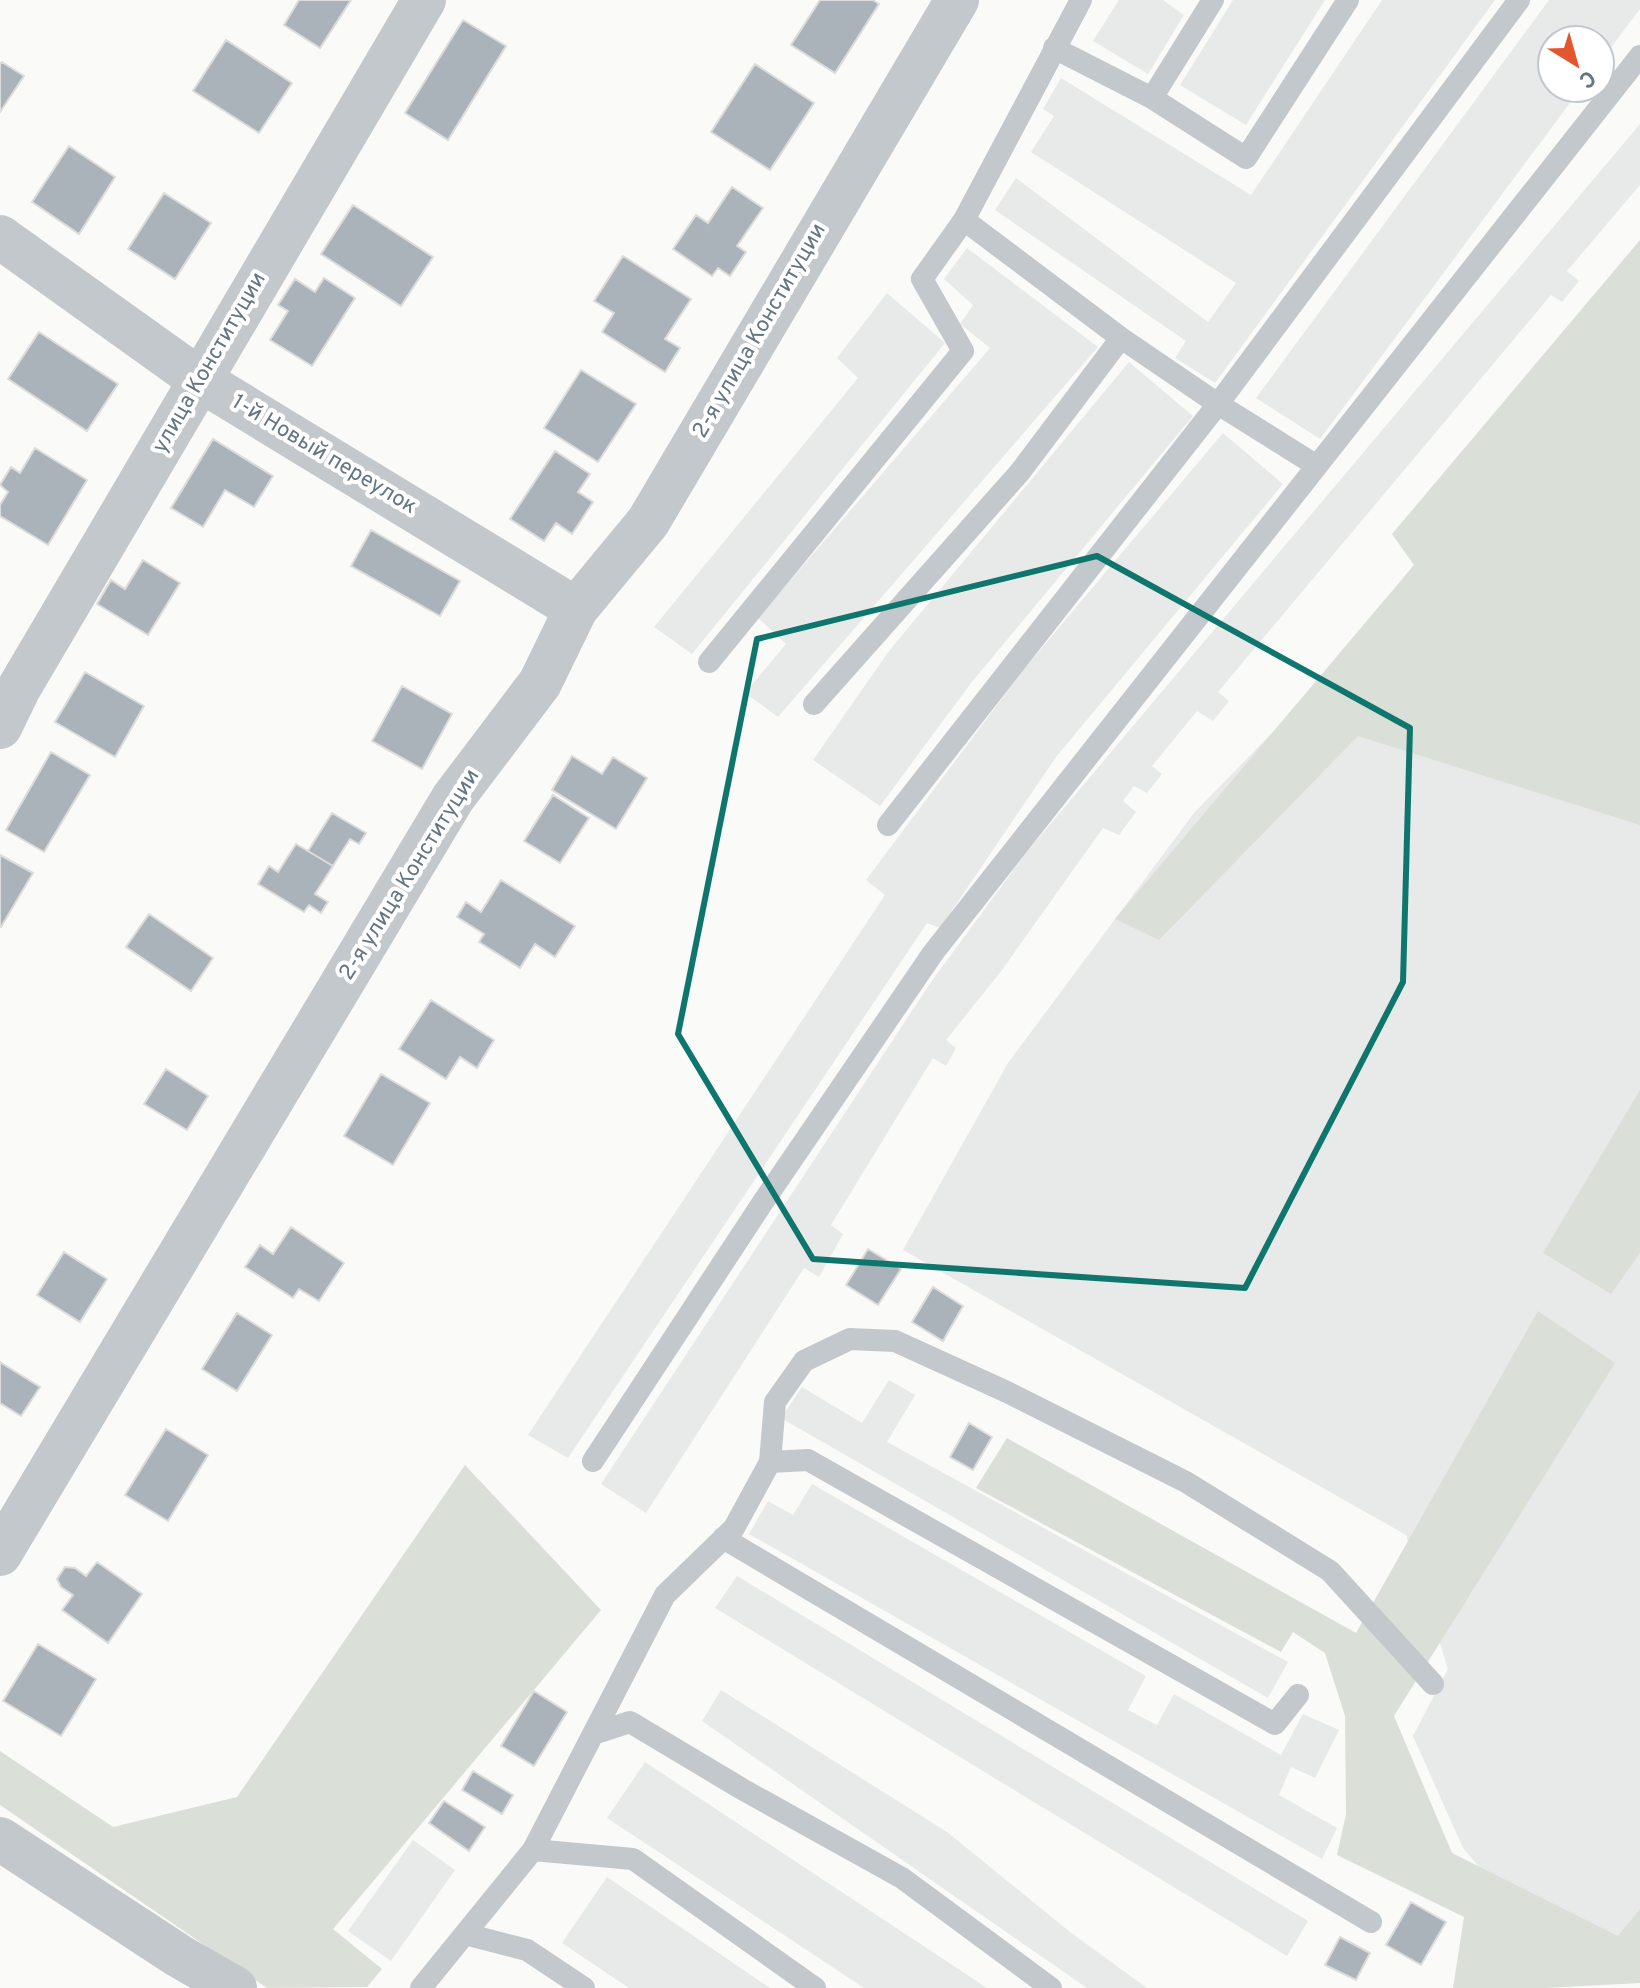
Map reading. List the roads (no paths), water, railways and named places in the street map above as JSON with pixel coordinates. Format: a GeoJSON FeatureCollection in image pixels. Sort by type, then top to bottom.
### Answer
{"type":"FeatureCollection","features":[{"type":"Feature","properties":{"kind":"street","name":"улица Конституции"},"geometry":{"type":"LineString","coordinates":[[0,727],[19,688],[424,0]]}},
{"type":"Feature","properties":{"kind":"street","name":"2-я улица Конституции"},"geometry":{"type":"LineString","coordinates":[[0,1554],[453,798],[540,683],[576,609],[648,522],[957,0]]}},
{"type":"Feature","properties":{"kind":"street","name":"1-й Новый переулок"},"geometry":{"type":"LineString","coordinates":[[0,237],[200,380],[576,609]]}},
{"type":"Feature","properties":{"kind":"street"},"geometry":{"type":"LineString","coordinates":[[0,1839],[179,1956],[235,1988]]}},
{"type":"Feature","properties":{"kind":"lane"},"geometry":{"type":"LineString","coordinates":[[709,662],[963,351],[922,279],[964,220],[1081,0]]}},
{"type":"Feature","properties":{"kind":"lane"},"geometry":{"type":"LineString","coordinates":[[1152,98],[1213,0]]}},
{"type":"Feature","properties":{"kind":"lane"},"geometry":{"type":"LineString","coordinates":[[1054,48],[1152,98],[1246,158],[1348,0]]}},
{"type":"Feature","properties":{"kind":"lane"},"geometry":{"type":"LineString","coordinates":[[888,825],[1218,404],[1519,0]]}},
{"type":"Feature","properties":{"kind":"lane"},"geometry":{"type":"LineString","coordinates":[[593,1461],[761,1205],[933,953],[1640,56]]}},
{"type":"Feature","properties":{"kind":"lane"},"geometry":{"type":"LineString","coordinates":[[964,220],[1121,338],[1317,466]]}},
{"type":"Feature","properties":{"kind":"lane"},"geometry":{"type":"LineString","coordinates":[[814,704],[1020,472],[1121,338]]}},
{"type":"Feature","properties":{"kind":"lane"},"geometry":{"type":"LineString","coordinates":[[421,1988],[533,1850],[665,1595],[734,1528],[770,1462],[775,1402],[804,1361],[850,1339],[895,1341],[1007,1392],[1186,1482],[1330,1571],[1433,1684]]}},
{"type":"Feature","properties":{"kind":"lane"},"geometry":{"type":"LineString","coordinates":[[770,1462],[808,1460],[1275,1724],[1298,1695]]}},
{"type":"Feature","properties":{"kind":"lane"},"geometry":{"type":"LineString","coordinates":[[723,1538],[1371,1922]]}},
{"type":"Feature","properties":{"kind":"lane"},"geometry":{"type":"LineString","coordinates":[[593,1734],[630,1722],[902,1878],[1051,1988]]}},
{"type":"Feature","properties":{"kind":"lane"},"geometry":{"type":"LineString","coordinates":[[533,1850],[633,1859],[815,1988]]}},
{"type":"Feature","properties":{"kind":"lane"},"geometry":{"type":"LineString","coordinates":[[465,1934],[527,1950],[584,1988]]}}]}
